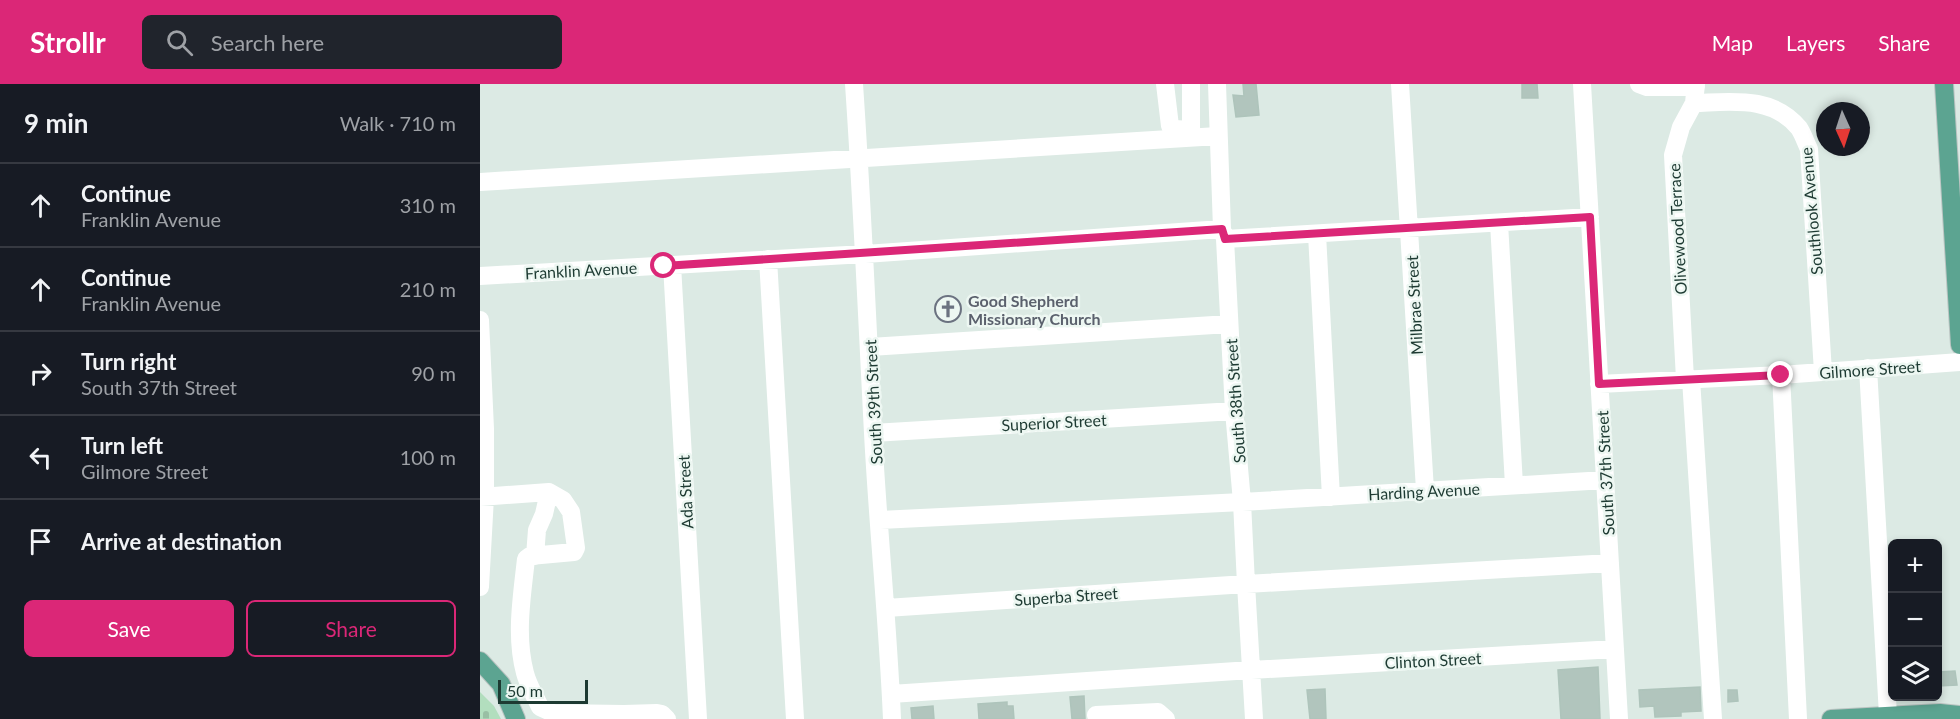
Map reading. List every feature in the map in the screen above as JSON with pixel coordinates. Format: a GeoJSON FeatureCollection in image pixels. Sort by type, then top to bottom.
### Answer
{"type":"FeatureCollection","features":[{"type":"Feature","properties":{"kind":"main road"},"geometry":{"type":"LineString","coordinates":[[1944,84],[1953,104],[1960,345]]}},
{"type":"Feature","properties":{"kind":"main road"},"geometry":{"type":"LineString","coordinates":[[480,661],[501,684],[516,719]]}},
{"type":"Feature","properties":{"kind":"main road"},"geometry":{"type":"LineString","coordinates":[[1831,719],[1940,713],[1960,715]]}},
{"type":"Feature","properties":{"kind":"street","name":"South 39th Street"},"geometry":{"type":"LineString","coordinates":[[854,84],[873,433],[892,719]]}},
{"type":"Feature","properties":{"kind":"street"},"geometry":{"type":"LineString","coordinates":[[1165,84],[1170,126],[1191,133]]}},
{"type":"Feature","properties":{"kind":"street"},"geometry":{"type":"LineString","coordinates":[[1191,84],[1191,133]]}},
{"type":"Feature","properties":{"kind":"street","name":"South 38th Street"},"geometry":{"type":"LineString","coordinates":[[1217,84],[1223,234],[1242,502],[1254,719]]}},
{"type":"Feature","properties":{"kind":"street","name":"Milbrae Street"},"geometry":{"type":"LineString","coordinates":[[1400,84],[1425,490]]}},
{"type":"Feature","properties":{"kind":"street","name":"South 37th Street"},"geometry":{"type":"LineString","coordinates":[[1582,84],[1619,719]]}},
{"type":"Feature","properties":{"kind":"street","name":"Southlook Avenue"},"geometry":{"type":"LineString","coordinates":[[1639,84],[1647,87],[1695,91],[1766,105],[1789,119],[1800,129],[1809,149],[1823,372]]}},
{"type":"Feature","properties":{"kind":"street","name":"Olivewood Terrace"},"geometry":{"type":"LineString","coordinates":[[1695,91],[1673,154],[1713,719]]}},
{"type":"Feature","properties":{"kind":"street"},"geometry":{"type":"LineString","coordinates":[[480,182],[859,159],[1191,133],[1218,135]]}},
{"type":"Feature","properties":{"kind":"street","name":"Franklin Avenue"},"geometry":{"type":"LineString","coordinates":[[480,276],[1223,234],[1317,234],[1590,217]]}},
{"type":"Feature","properties":{"kind":"street"},"geometry":{"type":"LineString","coordinates":[[1499,222],[1514,485]]}},
{"type":"Feature","properties":{"kind":"street"},"geometry":{"type":"LineString","coordinates":[[1317,234],[1330,496]]}},
{"type":"Feature","properties":{"kind":"street"},"geometry":{"type":"LineString","coordinates":[[768,259],[795,719]]}},
{"type":"Feature","properties":{"kind":"street","name":"Ada Street"},"geometry":{"type":"LineString","coordinates":[[672,265],[698,719]]}},
{"type":"Feature","properties":{"kind":"street"},"geometry":{"type":"LineString","coordinates":[[480,320],[483,497],[480,587]]}},
{"type":"Feature","properties":{"kind":"street"},"geometry":{"type":"LineString","coordinates":[[870,347],[1229,324]]}},
{"type":"Feature","properties":{"kind":"street","name":"Gilmore Street"},"geometry":{"type":"LineString","coordinates":[[1599,384],[1781,375],[1960,362]]}},
{"type":"Feature","properties":{"kind":"street"},"geometry":{"type":"LineString","coordinates":[[1868,368],[1888,716]]}},
{"type":"Feature","properties":{"kind":"street"},"geometry":{"type":"LineString","coordinates":[[1781,375],[1798,719]]}},
{"type":"Feature","properties":{"kind":"street","name":"Superior Street"},"geometry":{"type":"LineString","coordinates":[[873,433],[1234,411]]}},
{"type":"Feature","properties":{"kind":"street","name":"Harding Avenue"},"geometry":{"type":"LineString","coordinates":[[880,520],[1242,502],[1605,480]]}},
{"type":"Feature","properties":{"kind":"street"},"geometry":{"type":"LineString","coordinates":[[483,497],[549,492],[563,500],[572,512],[576,548],[574,552],[530,556],[526,559],[520,614],[520,638],[525,672],[540,707],[544,711],[554,713],[624,717],[657,713],[667,719]]}},
{"type":"Feature","properties":{"kind":"street"},"geometry":{"type":"LineString","coordinates":[[535,556],[537,530],[544,514],[549,492]]}},
{"type":"Feature","properties":{"kind":"street","name":"Superba Street"},"geometry":{"type":"LineString","coordinates":[[886,608],[1610,563]]}},
{"type":"Feature","properties":{"kind":"street","name":"Clinton Street"},"geometry":{"type":"LineString","coordinates":[[891,694],[1251,670],[1615,650]]}},
{"type":"Feature","properties":{"kind":"street"},"geometry":{"type":"LineString","coordinates":[[516,719],[540,707]]}},
{"type":"Feature","properties":{"kind":"street"},"geometry":{"type":"LineString","coordinates":[[1096,715],[1158,712],[1166,719]]}},
{"type":"Feature","properties":{"kind":"green space"},"geometry":{"type":"Polygon","coordinates":[[[480,692],[494,706],[501,719],[480,719],[480,692]]]}},
{"type":"Feature","properties":{"kind":"building"},"geometry":{"type":"Polygon","coordinates":[[[1243,84],[1256,84],[1259,115],[1236,117],[1233,95],[1244,96],[1243,84]]]}},
{"type":"Feature","properties":{"kind":"building"},"geometry":{"type":"Polygon","coordinates":[[[1522,84],[1537,84],[1538,98],[1522,98],[1522,84]]]}},
{"type":"Feature","properties":{"kind":"building"},"geometry":{"type":"Polygon","coordinates":[[[1598,667],[1600,719],[1561,719],[1558,670],[1598,667]]]}},
{"type":"Feature","properties":{"kind":"building"},"geometry":{"type":"Polygon","coordinates":[[[1955,671],[1957,685],[1942,686],[1942,672],[1955,671]]]}},
{"type":"Feature","properties":{"kind":"building"},"geometry":{"type":"Polygon","coordinates":[[[1700,687],[1701,711],[1681,712],[1681,716],[1655,717],[1654,706],[1640,707],[1639,690],[1700,687]]]}},
{"type":"Feature","properties":{"kind":"building"},"geometry":{"type":"Polygon","coordinates":[[[1325,689],[1326,719],[1310,719],[1307,690],[1325,689]]]}},
{"type":"Feature","properties":{"kind":"building"},"geometry":{"type":"Polygon","coordinates":[[[1728,690],[1737,690],[1738,701],[1728,702],[1728,690]]]}},
{"type":"Feature","properties":{"kind":"building"},"geometry":{"type":"Polygon","coordinates":[[[1084,696],[1085,719],[1072,719],[1070,697],[1084,696]]]}},
{"type":"Feature","properties":{"kind":"building"},"geometry":{"type":"Polygon","coordinates":[[[1007,702],[1007,706],[1013,706],[1014,719],[979,719],[978,704],[1007,702]]]}},
{"type":"Feature","properties":{"kind":"building"},"geometry":{"type":"Polygon","coordinates":[[[933,706],[934,719],[912,719],[911,708],[933,706]]]}},
{"type":"Feature","properties":{"kind":"place","name":"Good Shepherd Missionary Church"},"geometry":{"type":"Point","coordinates":[948,309]}},
{"type":"Feature","properties":{"kind":"route"},"geometry":{"type":"LineString","coordinates":[[664,266],[1222,229],[1225,239],[1590,217],[1599,384],[1781,375]]}}]}
